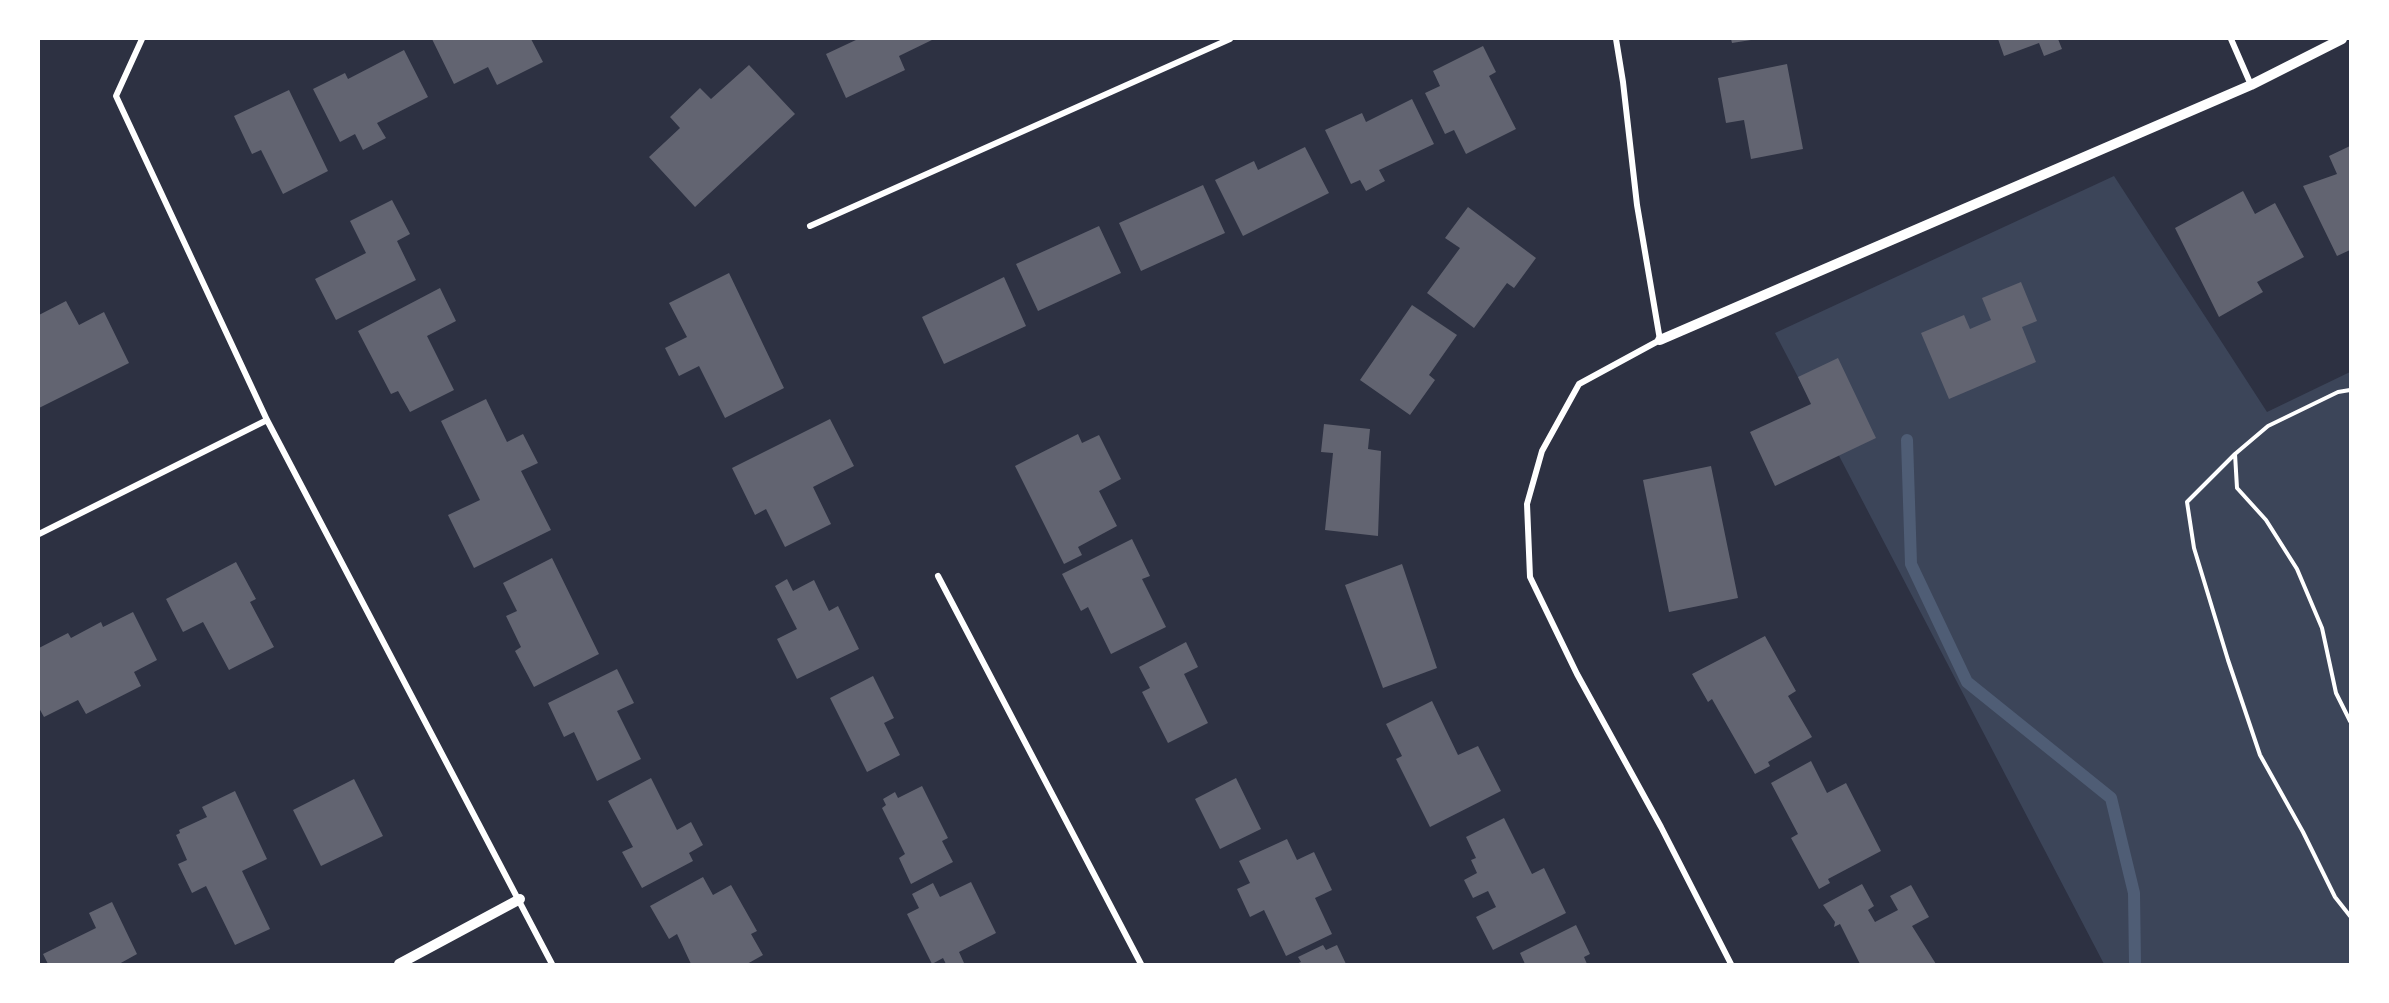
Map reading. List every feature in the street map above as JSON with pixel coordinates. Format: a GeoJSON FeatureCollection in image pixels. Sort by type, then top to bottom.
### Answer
{"type":"FeatureCollection","features":[{"type":"Feature","properties":{"kind":"street"},"geometry":{"type":"LineString","coordinates":[[142,39],[116,96],[267,420],[520,899],[552,964]]}},
{"type":"Feature","properties":{"kind":"street"},"geometry":{"type":"LineString","coordinates":[[810,226],[1230,39]]}},
{"type":"Feature","properties":{"kind":"street"},"geometry":{"type":"LineString","coordinates":[[1616,39],[1637,205],[1660,340]]}},
{"type":"Feature","properties":{"kind":"street"},"geometry":{"type":"LineString","coordinates":[[2231,39],[2251,85]]}},
{"type":"Feature","properties":{"kind":"street"},"geometry":{"type":"LineString","coordinates":[[1731,964],[1661,827],[1577,674],[1530,577],[1527,504],[1542,451],[1579,384],[1660,340],[2251,85],[2342,39]]}},
{"type":"Feature","properties":{"kind":"street"},"geometry":{"type":"LineString","coordinates":[[39,534],[267,420]]}},
{"type":"Feature","properties":{"kind":"street"},"geometry":{"type":"LineString","coordinates":[[938,576],[1141,964]]}},
{"type":"Feature","properties":{"kind":"street"},"geometry":{"type":"LineString","coordinates":[[399,964],[520,899]]}},
{"type":"Feature","properties":{"kind":"path"},"geometry":{"type":"LineString","coordinates":[[2350,390],[2338,392],[2268,426],[2235,454],[2187,502],[2194,548],[2260,756],[2303,832],[2335,897],[2350,916]]}},
{"type":"Feature","properties":{"kind":"path"},"geometry":{"type":"LineString","coordinates":[[2235,454],[2237,488],[2266,520],[2297,569],[2322,628],[2336,693],[2350,721]]}},
{"type":"Feature","properties":{"kind":"shaded area"},"geometry":{"type":"Polygon","coordinates":[[[2114,176],[2267,412],[2350,372],[2350,964],[2104,964],[1775,333],[2114,176]]]}},
{"type":"Feature","properties":{"kind":"building"},"geometry":{"type":"Polygon","coordinates":[[[432,39],[531,39],[543,62],[497,85],[488,67],[454,84],[432,39]]]}},
{"type":"Feature","properties":{"kind":"building"},"geometry":{"type":"Polygon","coordinates":[[[858,39],[934,39],[899,56],[905,70],[846,98],[826,54],[858,39]]]}},
{"type":"Feature","properties":{"kind":"building"},"geometry":{"type":"Polygon","coordinates":[[[1731,39],[1751,39],[1751,40],[1732,43],[1731,39]]]}},
{"type":"Feature","properties":{"kind":"building"},"geometry":{"type":"Polygon","coordinates":[[[1998,39],[2058,39],[2062,49],[2044,56],[2039,43],[2004,56],[1998,39]]]}},
{"type":"Feature","properties":{"kind":"building"},"geometry":{"type":"Polygon","coordinates":[[[1483,46],[1496,72],[1489,76],[1516,129],[1466,154],[1454,130],[1445,134],[1425,93],[1440,86],[1433,71],[1483,46]]]}},
{"type":"Feature","properties":{"kind":"building"},"geometry":{"type":"Polygon","coordinates":[[[404,50],[428,97],[377,123],[386,138],[363,150],[355,134],[340,142],[313,89],[345,73],[348,79],[404,50]]]}},
{"type":"Feature","properties":{"kind":"building"},"geometry":{"type":"Polygon","coordinates":[[[1787,64],[1803,149],[1751,159],[1744,120],[1726,123],[1718,78],[1787,64]]]}},
{"type":"Feature","properties":{"kind":"building"},"geometry":{"type":"Polygon","coordinates":[[[749,65],[795,114],[695,207],[649,157],[680,128],[670,117],[700,88],[711,99],[749,65]]]}},
{"type":"Feature","properties":{"kind":"building"},"geometry":{"type":"Polygon","coordinates":[[[289,90],[328,171],[283,194],[261,150],[252,154],[234,116],[289,90]]]}},
{"type":"Feature","properties":{"kind":"building"},"geometry":{"type":"Polygon","coordinates":[[[1412,99],[1434,144],[1379,170],[1385,181],[1366,191],[1360,180],[1351,184],[1325,130],[1362,113],[1366,122],[1412,99]]]}},
{"type":"Feature","properties":{"kind":"building"},"geometry":{"type":"Polygon","coordinates":[[[2350,146],[2350,250],[2337,256],[2303,186],[2337,174],[2329,156],[2350,146]]]}},
{"type":"Feature","properties":{"kind":"building"},"geometry":{"type":"Polygon","coordinates":[[[1305,147],[1329,193],[1243,236],[1215,180],[1254,161],[1258,170],[1305,147]]]}},
{"type":"Feature","properties":{"kind":"building"},"geometry":{"type":"Polygon","coordinates":[[[1203,185],[1225,233],[1141,271],[1119,223],[1203,185]]]}},
{"type":"Feature","properties":{"kind":"building"},"geometry":{"type":"Polygon","coordinates":[[[2243,191],[2255,214],[2275,203],[2304,257],[2257,282],[2263,292],[2219,317],[2175,228],[2243,191]]]}},
{"type":"Feature","properties":{"kind":"building"},"geometry":{"type":"Polygon","coordinates":[[[392,200],[410,234],[397,241],[416,280],[336,320],[315,279],[366,253],[350,221],[392,200]]]}},
{"type":"Feature","properties":{"kind":"building"},"geometry":{"type":"Polygon","coordinates":[[[1468,207],[1536,258],[1514,288],[1507,283],[1474,328],[1427,293],[1460,248],[1445,238],[1468,207]]]}},
{"type":"Feature","properties":{"kind":"building"},"geometry":{"type":"Polygon","coordinates":[[[1099,226],[1121,273],[1038,311],[1016,264],[1099,226]]]}},
{"type":"Feature","properties":{"kind":"building"},"geometry":{"type":"Polygon","coordinates":[[[729,273],[784,388],[725,418],[699,366],[679,376],[665,348],[687,337],[669,303],[729,273]]]}},
{"type":"Feature","properties":{"kind":"building"},"geometry":{"type":"Polygon","coordinates":[[[1004,277],[1026,326],[944,364],[922,317],[1004,277]]]}},
{"type":"Feature","properties":{"kind":"building"},"geometry":{"type":"Polygon","coordinates":[[[2021,282],[2037,321],[2022,327],[2036,362],[1949,399],[1921,333],[1964,315],[1970,329],[1991,320],[1982,298],[2021,282]]]}},
{"type":"Feature","properties":{"kind":"building"},"geometry":{"type":"Polygon","coordinates":[[[440,288],[456,321],[427,336],[454,390],[410,412],[398,391],[391,394],[358,331],[440,288]]]}},
{"type":"Feature","properties":{"kind":"building"},"geometry":{"type":"Polygon","coordinates":[[[66,301],[79,325],[104,312],[129,363],[39,408],[39,315],[66,301]]]}},
{"type":"Feature","properties":{"kind":"building"},"geometry":{"type":"Polygon","coordinates":[[[1412,305],[1457,335],[1429,375],[1435,380],[1410,415],[1360,380],[1412,305]]]}},
{"type":"Feature","properties":{"kind":"building"},"geometry":{"type":"Polygon","coordinates":[[[1838,358],[1876,438],[1775,486],[1750,432],[1811,404],[1798,377],[1838,358]]]}},
{"type":"Feature","properties":{"kind":"building"},"geometry":{"type":"Polygon","coordinates":[[[486,399],[507,442],[523,434],[538,463],[521,471],[551,530],[474,568],[448,515],[480,500],[441,421],[486,399]]]}},
{"type":"Feature","properties":{"kind":"building"},"geometry":{"type":"Polygon","coordinates":[[[830,419],[854,466],[813,487],[831,524],[785,547],[766,509],[755,515],[732,468],[830,419]]]}},
{"type":"Feature","properties":{"kind":"building"},"geometry":{"type":"Polygon","coordinates":[[[1324,424],[1370,429],[1368,449],[1381,451],[1378,536],[1325,530],[1333,453],[1321,452],[1324,424]]]}},
{"type":"Feature","properties":{"kind":"building"},"geometry":{"type":"Polygon","coordinates":[[[1078,434],[1082,443],[1099,435],[1121,479],[1099,491],[1117,526],[1078,547],[1082,555],[1064,564],[1015,466],[1078,434]]]}},
{"type":"Feature","properties":{"kind":"building"},"geometry":{"type":"Polygon","coordinates":[[[1711,466],[1738,598],[1669,612],[1643,480],[1711,466]]]}},
{"type":"Feature","properties":{"kind":"building"},"geometry":{"type":"Polygon","coordinates":[[[1132,539],[1150,576],[1142,579],[1166,627],[1111,654],[1088,607],[1081,611],[1062,574],[1132,539]]]}},
{"type":"Feature","properties":{"kind":"building"},"geometry":{"type":"Polygon","coordinates":[[[552,558],[599,654],[534,687],[515,651],[521,647],[506,616],[517,611],[503,583],[552,558]]]}},
{"type":"Feature","properties":{"kind":"building"},"geometry":{"type":"Polygon","coordinates":[[[236,562],[256,599],[250,602],[274,647],[229,670],[203,622],[183,632],[166,599],[236,562]]]}},
{"type":"Feature","properties":{"kind":"building"},"geometry":{"type":"Polygon","coordinates":[[[1402,564],[1437,668],[1383,688],[1345,585],[1402,564]]]}},
{"type":"Feature","properties":{"kind":"building"},"geometry":{"type":"Polygon","coordinates":[[[787,579],[793,591],[814,580],[829,611],[838,606],[859,649],[797,679],[777,639],[797,629],[775,586],[787,579]]]}},
{"type":"Feature","properties":{"kind":"building"},"geometry":{"type":"Polygon","coordinates":[[[133,612],[157,660],[134,672],[141,686],[86,714],[78,700],[44,717],[39,708],[39,648],[68,633],[71,638],[101,622],[103,627],[133,612]]]}},
{"type":"Feature","properties":{"kind":"building"},"geometry":{"type":"Polygon","coordinates":[[[1765,636],[1796,691],[1788,696],[1812,737],[1768,762],[1770,766],[1755,774],[1712,699],[1708,702],[1692,674],[1765,636]]]}},
{"type":"Feature","properties":{"kind":"building"},"geometry":{"type":"Polygon","coordinates":[[[1186,642],[1198,667],[1184,674],[1208,723],[1168,743],[1142,692],[1150,688],[1139,667],[1186,642]]]}},
{"type":"Feature","properties":{"kind":"building"},"geometry":{"type":"Polygon","coordinates":[[[617,669],[634,703],[617,711],[641,759],[597,781],[574,732],[564,737],[548,703],[617,669]]]}},
{"type":"Feature","properties":{"kind":"building"},"geometry":{"type":"Polygon","coordinates":[[[873,676],[894,718],[884,723],[900,755],[867,772],[830,698],[873,676]]]}},
{"type":"Feature","properties":{"kind":"building"},"geometry":{"type":"Polygon","coordinates":[[[1432,701],[1458,755],[1478,746],[1501,791],[1430,827],[1396,759],[1402,756],[1386,724],[1432,701]]]}},
{"type":"Feature","properties":{"kind":"building"},"geometry":{"type":"Polygon","coordinates":[[[1811,761],[1827,793],[1846,783],[1881,851],[1828,879],[1830,883],[1819,889],[1791,838],[1798,834],[1771,783],[1811,761]]]}},
{"type":"Feature","properties":{"kind":"building"},"geometry":{"type":"Polygon","coordinates":[[[651,778],[677,830],[691,822],[703,845],[689,853],[693,861],[642,888],[622,852],[633,847],[608,801],[651,778]]]}},
{"type":"Feature","properties":{"kind":"building"},"geometry":{"type":"Polygon","coordinates":[[[1236,778],[1261,829],[1220,849],[1195,799],[1236,778]]]}},
{"type":"Feature","properties":{"kind":"building"},"geometry":{"type":"Polygon","coordinates":[[[354,779],[383,836],[321,866],[293,810],[354,779]]]}},
{"type":"Feature","properties":{"kind":"building"},"geometry":{"type":"Polygon","coordinates":[[[922,786],[948,838],[942,841],[953,862],[911,884],[899,858],[905,854],[882,808],[886,805],[883,799],[895,792],[898,798],[922,786]]]}},
{"type":"Feature","properties":{"kind":"building"},"geometry":{"type":"Polygon","coordinates":[[[235,791],[267,859],[242,871],[270,929],[235,945],[206,886],[192,893],[178,864],[187,860],[176,835],[180,833],[179,830],[207,817],[202,807],[235,791]]]}},
{"type":"Feature","properties":{"kind":"building"},"geometry":{"type":"Polygon","coordinates":[[[1504,818],[1532,874],[1544,868],[1566,913],[1493,950],[1476,917],[1496,907],[1488,891],[1473,898],[1464,880],[1477,873],[1471,860],[1476,858],[1466,837],[1504,818]]]}},
{"type":"Feature","properties":{"kind":"building"},"geometry":{"type":"Polygon","coordinates":[[[1287,839],[1297,860],[1314,852],[1332,890],[1315,898],[1332,934],[1286,956],[1264,910],[1250,917],[1237,889],[1250,883],[1239,861],[1287,839]]]}},
{"type":"Feature","properties":{"kind":"building"},"geometry":{"type":"Polygon","coordinates":[[[703,877],[713,895],[731,885],[757,931],[751,934],[763,955],[747,964],[691,964],[677,934],[669,939],[650,906],[703,877]]]}},
{"type":"Feature","properties":{"kind":"building"},"geometry":{"type":"Polygon","coordinates":[[[971,882],[996,933],[959,952],[963,964],[946,964],[943,958],[932,964],[907,914],[919,908],[912,894],[933,883],[940,897],[971,882]]]}},
{"type":"Feature","properties":{"kind":"building"},"geometry":{"type":"Polygon","coordinates":[[[1862,884],[1874,906],[1868,910],[1875,922],[1898,910],[1890,896],[1911,885],[1929,917],[1912,926],[1936,964],[1860,964],[1840,924],[1834,927],[1835,922],[1823,905],[1862,884]]]}},
{"type":"Feature","properties":{"kind":"building"},"geometry":{"type":"Polygon","coordinates":[[[112,902],[137,954],[119,964],[48,964],[43,954],[96,928],[89,913],[112,902]]]}},
{"type":"Feature","properties":{"kind":"building"},"geometry":{"type":"Polygon","coordinates":[[[1576,925],[1590,954],[1584,957],[1587,964],[1525,964],[1520,953],[1576,925]]]}},
{"type":"Feature","properties":{"kind":"building"},"geometry":{"type":"Polygon","coordinates":[[[1323,945],[1326,950],[1337,945],[1346,964],[1296,964],[1301,962],[1298,957],[1323,945]]]}},
{"type":"Feature","properties":{"kind":"waterway"},"geometry":{"type":"LineString","coordinates":[[1907,440],[1911,564],[1967,682],[2111,798],[2134,893],[2135,964]]}}]}
